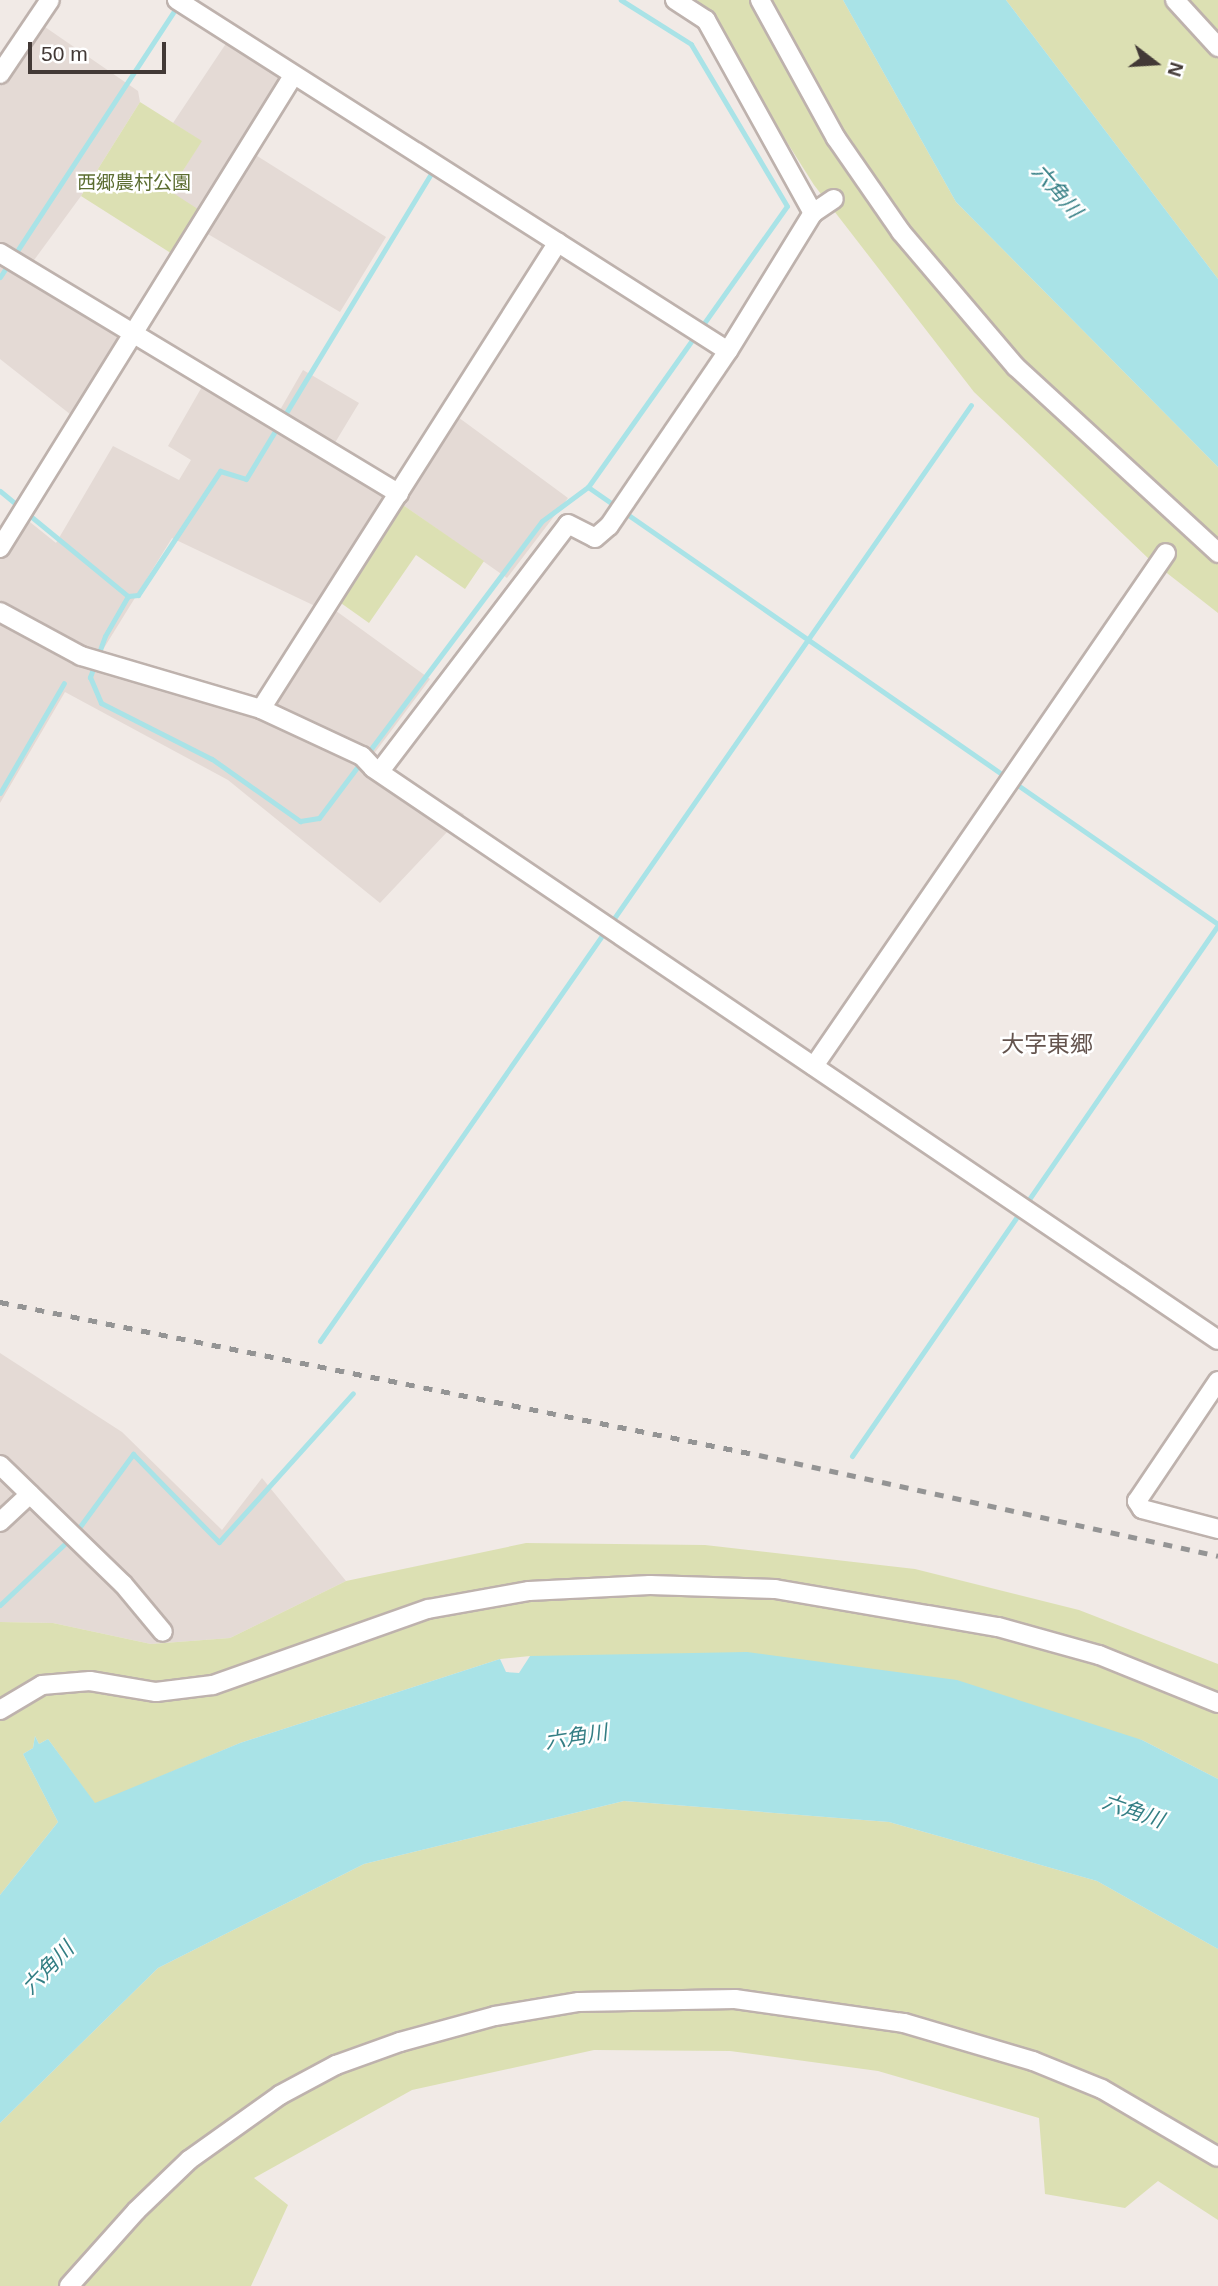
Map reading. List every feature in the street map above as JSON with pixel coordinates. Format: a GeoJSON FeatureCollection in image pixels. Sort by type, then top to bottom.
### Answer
{"type":"FeatureCollection","features":[{"type":"Feature","properties":{"kind":"street"},"geometry":{"type":"LineString","coordinates":[[0,74],[50,0]]}},
{"type":"Feature","properties":{"kind":"street"},"geometry":{"type":"LineString","coordinates":[[675,0],[706,20],[813,213]]}},
{"type":"Feature","properties":{"kind":"street"},"geometry":{"type":"LineString","coordinates":[[760,0],[836,138],[901,232],[1016,367],[1218,553]]}},
{"type":"Feature","properties":{"kind":"street"},"geometry":{"type":"LineString","coordinates":[[1175,0],[1218,47]]}},
{"type":"Feature","properties":{"kind":"street"},"geometry":{"type":"LineString","coordinates":[[183,3],[293,76],[720,346]]}},
{"type":"Feature","properties":{"kind":"street"},"geometry":{"type":"LineString","coordinates":[[0,548],[30,505],[136,335],[293,76]]}},
{"type":"Feature","properties":{"kind":"street"},"geometry":{"type":"LineString","coordinates":[[372,765],[568,524],[595,538],[609,526],[720,346],[813,213],[834,199]]}},
{"type":"Feature","properties":{"kind":"street"},"geometry":{"type":"LineString","coordinates":[[261,709],[558,242]]}},
{"type":"Feature","properties":{"kind":"street"},"geometry":{"type":"LineString","coordinates":[[2,254],[282,420],[399,494]]}},
{"type":"Feature","properties":{"kind":"street"},"geometry":{"type":"LineString","coordinates":[[814,1066],[1020,771],[1166,553]]}},
{"type":"Feature","properties":{"kind":"street"},"geometry":{"type":"LineString","coordinates":[[0,612],[82,656],[110,667],[261,709],[372,765],[1218,1340]]}},
{"type":"Feature","properties":{"kind":"street"},"geometry":{"type":"LineString","coordinates":[[1218,1381],[1137,1501],[1142,1509],[1218,1529]]}},
{"type":"Feature","properties":{"kind":"street"},"geometry":{"type":"LineString","coordinates":[[0,1465],[72,1535],[163,1632]]}},
{"type":"Feature","properties":{"kind":"street"},"geometry":{"type":"LineString","coordinates":[[0,1522],[30,1494]]}},
{"type":"Feature","properties":{"kind":"street"},"geometry":{"type":"LineString","coordinates":[[0,1710],[42,1685],[90,1681],[156,1692],[213,1685],[428,1609],[529,1591],[650,1585],[775,1589],[998,1627],[1099,1655],[1218,1703]]}},
{"type":"Feature","properties":{"kind":"street"},"geometry":{"type":"LineString","coordinates":[[69,2286],[136,2211],[189,2160],[280,2095],[337,2065],[400,2042],[495,2016],[579,2002],[735,1999],[904,2023],[1033,2061],[1102,2089],[1218,2157]]}},
{"type":"Feature","properties":{"kind":"shaded area"},"geometry":{"type":"Polygon","coordinates":[[[29,16],[138,91],[140,102],[81,196],[29,267],[135,328],[75,418],[0,359],[0,59],[29,16]]]}},
{"type":"Feature","properties":{"kind":"shaded area"},"geometry":{"type":"Polygon","coordinates":[[[233,33],[303,77],[254,154],[386,237],[340,312],[196,227],[170,192],[201,141],[173,123],[233,33]]]}},
{"type":"Feature","properties":{"kind":"shaded area"},"geometry":{"type":"Polygon","coordinates":[[[303,370],[359,403],[333,446],[397,487],[447,409],[568,498],[507,578],[403,505],[332,608],[430,679],[370,759],[464,814],[380,903],[228,780],[65,692],[0,803],[0,539],[20,514],[56,543],[113,446],[179,480],[191,460],[168,446],[211,371],[280,410],[303,370]],[[172,538],[99,656],[258,698],[315,606],[172,538]]]}},
{"type":"Feature","properties":{"kind":"shaded area"},"geometry":{"type":"Polygon","coordinates":[[[0,1353],[122,1432],[222,1530],[262,1478],[346,1581],[230,1638],[151,1644],[53,1623],[0,1622],[0,1353]]]}},
{"type":"Feature","properties":{"kind":"green space"},"geometry":{"type":"Polygon","coordinates":[[[697,0],[843,0],[956,202],[1218,467],[1218,613],[1149,559],[974,392],[814,185],[697,0]]]}},
{"type":"Feature","properties":{"kind":"green space"},"geometry":{"type":"Polygon","coordinates":[[[1006,0],[1218,0],[1218,279],[1006,0]]]}},
{"type":"Feature","properties":{"kind":"green space","name":"西郷農村公園"},"geometry":{"type":"Polygon","coordinates":[[[140,102],[202,141],[170,191],[204,213],[177,257],[81,196],[140,102]]]}},
{"type":"Feature","properties":{"kind":"green space"},"geometry":{"type":"Polygon","coordinates":[[[403,505],[484,561],[465,589],[416,555],[369,623],[338,601],[403,505]]]}},
{"type":"Feature","properties":{"kind":"green space"},"geometry":{"type":"Polygon","coordinates":[[[526,1543],[705,1545],[915,1569],[1079,1610],[1218,1664],[1218,1779],[1142,1740],[530,1656],[500,1659],[240,1743],[95,1804],[48,1739],[39,1744],[35,1736],[33,1748],[23,1754],[58,1822],[0,1895],[0,1622],[53,1623],[151,1644],[230,1638],[346,1581],[526,1543]]]}},
{"type":"Feature","properties":{"kind":"green space"},"geometry":{"type":"Polygon","coordinates":[[[624,1801],[889,1822],[1097,1881],[1218,1949],[1218,2220],[1158,2181],[1125,2208],[1045,2194],[1039,2118],[878,2071],[730,2051],[594,2050],[412,2090],[254,2178],[288,2205],[251,2286],[0,2286],[0,2123],[158,1968],[364,1864],[624,1801]]]}},
{"type":"Feature","properties":{"kind":"water","name":"六角川"},"geometry":{"type":"Polygon","coordinates":[[[843,0],[1006,0],[1218,279],[1218,467],[956,202],[843,0]]]}},
{"type":"Feature","properties":{"kind":"water","name":"六角川"},"geometry":{"type":"Polygon","coordinates":[[[747,1652],[957,1680],[1142,1740],[1218,1779],[1218,1949],[1097,1881],[889,1822],[624,1801],[364,1864],[158,1968],[0,2123],[0,1895],[58,1822],[23,1754],[33,1748],[35,1736],[39,1744],[48,1739],[95,1803],[240,1743],[500,1659],[506,1672],[519,1673],[530,1656],[747,1652]]]}},
{"type":"Feature","properties":{"kind":"waterway"},"geometry":{"type":"LineString","coordinates":[[0,491],[128,596],[105,636],[90,677],[101,703],[212,759],[300,821],[319,818],[542,521],[588,487],[787,206],[691,44],[621,0]]}},
{"type":"Feature","properties":{"kind":"waterway"},"geometry":{"type":"LineString","coordinates":[[0,277],[177,6]]}},
{"type":"Feature","properties":{"kind":"waterway"},"geometry":{"type":"LineString","coordinates":[[128,596],[138,595],[220,471],[246,479],[432,172]]}},
{"type":"Feature","properties":{"kind":"waterway"},"geometry":{"type":"LineString","coordinates":[[320,1341],[971,405]]}},
{"type":"Feature","properties":{"kind":"waterway"},"geometry":{"type":"LineString","coordinates":[[588,487],[1218,924]]}},
{"type":"Feature","properties":{"kind":"waterway"},"geometry":{"type":"LineString","coordinates":[[0,793],[64,683]]}},
{"type":"Feature","properties":{"kind":"waterway"},"geometry":{"type":"LineString","coordinates":[[852,1456],[1218,925]]}},
{"type":"Feature","properties":{"kind":"waterway"},"geometry":{"type":"LineString","coordinates":[[0,1605],[73,1536],[133,1454],[219,1542],[353,1393]]}},
{"type":"Feature","properties":{"kind":"railway"},"geometry":{"type":"LineString","coordinates":[[0,1302],[759,1455],[1218,1556]]}},
{"type":"Feature","properties":{"kind":"district","name":"大字東郷"},"geometry":{"type":"Point","coordinates":[1047,1044]}}]}
